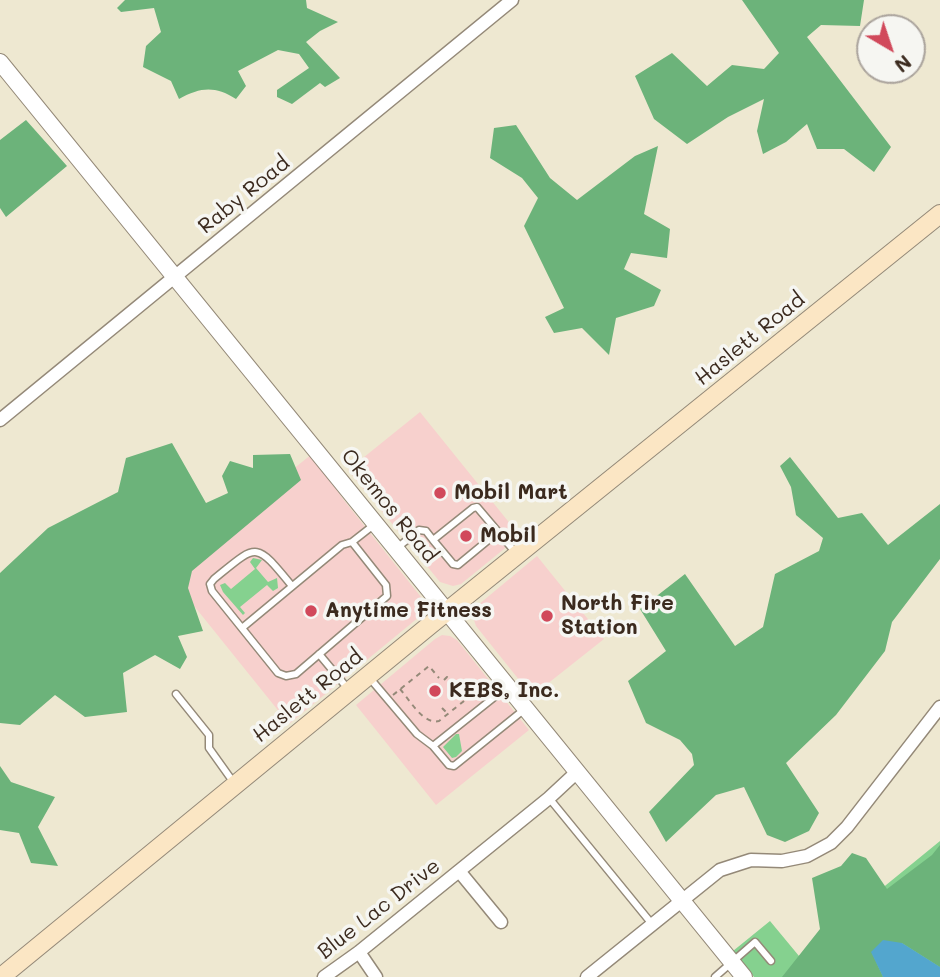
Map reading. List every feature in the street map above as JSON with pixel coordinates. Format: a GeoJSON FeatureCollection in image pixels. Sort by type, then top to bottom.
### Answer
{"type":"FeatureCollection","features":[{"type":"Feature","properties":{"kind":"main road","name":"Haslett Road"},"geometry":{"type":"LineString","coordinates":[[1,977],[368,676],[940,214]]}},
{"type":"Feature","properties":{"kind":"street","name":"Raby Road"},"geometry":{"type":"LineString","coordinates":[[0,420],[512,0]]}},
{"type":"Feature","properties":{"kind":"street","name":"Okemos Road"},"geometry":{"type":"LineString","coordinates":[[0,62],[744,977]]}},
{"type":"Feature","properties":{"kind":"street"},"geometry":{"type":"LineString","coordinates":[[587,977],[713,875],[734,864],[751,860],[799,859],[831,843],[940,707]]}},
{"type":"Feature","properties":{"kind":"street","name":"Blue Lac Drive"},"geometry":{"type":"LineString","coordinates":[[324,977],[459,871],[577,772]]}},
{"type":"Feature","properties":{"kind":"street","name":"Blue Lac Drive"},"geometry":{"type":"LineString","coordinates":[[459,871],[501,922]]}},
{"type":"Feature","properties":{"kind":"street"},"geometry":{"type":"LineString","coordinates":[[359,952],[376,977]]}},
{"type":"Feature","properties":{"kind":"lane"},"geometry":{"type":"LineString","coordinates":[[433,540],[449,531],[477,507],[517,555]]}},
{"type":"Feature","properties":{"kind":"lane"},"geometry":{"type":"LineString","coordinates":[[242,628],[342,545],[352,542],[376,523]]}},
{"type":"Feature","properties":{"kind":"lane"},"geometry":{"type":"LineString","coordinates":[[396,548],[419,530],[426,531],[455,565],[498,531]]}},
{"type":"Feature","properties":{"kind":"lane"},"geometry":{"type":"LineString","coordinates":[[292,586],[270,559],[258,552],[245,553],[210,584],[212,591],[282,675],[296,674],[387,596],[386,585],[352,542]]}},
{"type":"Feature","properties":{"kind":"lane"},"geometry":{"type":"LineString","coordinates":[[319,654],[350,691]]}},
{"type":"Feature","properties":{"kind":"lane"},"geometry":{"type":"LineString","coordinates":[[368,676],[417,734],[433,746],[449,765],[454,766],[526,708]]}},
{"type":"Feature","properties":{"kind":"lane"},"geometry":{"type":"LineString","coordinates":[[433,746],[508,685]]}},
{"type":"Feature","properties":{"kind":"lane"},"geometry":{"type":"LineString","coordinates":[[176,694],[209,735],[209,748],[235,785]]}},
{"type":"Feature","properties":{"kind":"lane"},"geometry":{"type":"LineString","coordinates":[[549,798],[652,924]]}},
{"type":"Feature","properties":{"kind":"lane"},"geometry":{"type":"LineString","coordinates":[[715,977],[755,942],[771,961]]}},
{"type":"Feature","properties":{"kind":"path"},"geometry":{"type":"LineString","coordinates":[[439,678],[429,666],[400,689],[429,722],[439,721],[484,685]]}},
{"type":"Feature","properties":{"kind":"path"},"geometry":{"type":"LineString","coordinates":[[416,676],[419,680]]}},
{"type":"Feature","properties":{"kind":"path"},"geometry":{"type":"LineString","coordinates":[[444,680],[447,677],[466,700]]}},
{"type":"Feature","properties":{"kind":"path"},"geometry":{"type":"LineString","coordinates":[[449,686],[452,683]]}},
{"type":"Feature","properties":{"kind":"path"},"geometry":{"type":"LineString","coordinates":[[442,708],[447,714]]}},
{"type":"Feature","properties":{"kind":"shaded area"},"geometry":{"type":"Polygon","coordinates":[[[420,412],[520,536],[461,584],[453,586],[440,582],[348,470],[420,412]]]}},
{"type":"Feature","properties":{"kind":"shaded area"},"geometry":{"type":"Polygon","coordinates":[[[312,454],[343,499],[421,597],[424,609],[419,617],[289,724],[166,571],[312,454]]]}},
{"type":"Feature","properties":{"kind":"shaded area"},"geometry":{"type":"Polygon","coordinates":[[[537,556],[604,639],[532,696],[476,626],[473,617],[478,605],[537,556]]]}},
{"type":"Feature","properties":{"kind":"shaded area"},"geometry":{"type":"Polygon","coordinates":[[[442,635],[457,640],[529,730],[436,805],[356,705],[442,635]]]}},
{"type":"Feature","properties":{"kind":"green space"},"geometry":{"type":"Polygon","coordinates":[[[125,0],[306,0],[307,8],[338,22],[306,42],[340,78],[325,87],[320,83],[292,104],[277,97],[277,90],[309,68],[299,54],[278,50],[238,71],[246,86],[236,99],[215,90],[201,90],[179,99],[171,81],[143,67],[146,46],[161,32],[154,8],[121,12],[117,8],[125,0]]]}},
{"type":"Feature","properties":{"kind":"green space"},"geometry":{"type":"Polygon","coordinates":[[[742,0],[864,0],[862,14],[856,14],[856,26],[821,25],[807,37],[891,147],[874,172],[844,149],[817,149],[807,124],[786,142],[763,154],[757,131],[764,99],[728,117],[687,144],[654,119],[635,76],[672,53],[707,86],[732,65],[764,69],[779,53],[742,0]]]}},
{"type":"Feature","properties":{"kind":"green space"},"geometry":{"type":"Polygon","coordinates":[[[26,120],[67,166],[6,217],[0,208],[0,140],[26,120]]]}},
{"type":"Feature","properties":{"kind":"green space"},"geometry":{"type":"Polygon","coordinates":[[[516,125],[550,178],[577,200],[635,156],[658,146],[644,214],[670,229],[667,258],[631,253],[624,269],[661,290],[654,306],[616,318],[609,355],[582,328],[554,333],[545,317],[564,308],[524,226],[538,198],[522,178],[490,158],[494,128],[516,125]]]}},
{"type":"Feature","properties":{"kind":"green space"},"geometry":{"type":"Polygon","coordinates":[[[172,443],[206,503],[228,493],[222,476],[230,461],[253,468],[253,455],[290,454],[301,480],[192,571],[188,588],[203,631],[178,636],[187,657],[180,669],[155,655],[123,673],[127,712],[85,717],[55,695],[20,725],[0,723],[0,573],[48,528],[118,492],[126,458],[172,443]]]}},
{"type":"Feature","properties":{"kind":"green space"},"geometry":{"type":"Polygon","coordinates":[[[790,457],[838,518],[862,513],[888,545],[940,504],[940,559],[892,622],[885,651],[836,715],[786,763],[819,813],[809,831],[785,842],[767,835],[744,787],[716,795],[666,842],[649,812],[694,765],[692,754],[680,740],[646,723],[628,681],[666,651],[640,609],[685,574],[735,646],[763,627],[775,574],[819,551],[823,538],[796,515],[791,487],[780,466],[790,457]]]}},
{"type":"Feature","properties":{"kind":"green space"},"geometry":{"type":"Polygon","coordinates":[[[253,558],[262,560],[256,568],[268,582],[277,578],[278,588],[273,591],[267,585],[240,607],[245,613],[243,615],[220,585],[225,583],[231,589],[255,569],[250,562],[253,558]]]}},
{"type":"Feature","properties":{"kind":"green space"},"geometry":{"type":"Polygon","coordinates":[[[459,734],[462,751],[452,758],[443,747],[459,734]]]}},
{"type":"Feature","properties":{"kind":"green space"},"geometry":{"type":"Polygon","coordinates":[[[0,766],[11,782],[55,797],[38,827],[58,866],[31,863],[19,833],[0,830],[0,766]]]}},
{"type":"Feature","properties":{"kind":"green space"},"geometry":{"type":"Polygon","coordinates":[[[940,841],[940,977],[754,977],[733,951],[770,921],[799,956],[940,841]]]}},
{"type":"Feature","properties":{"kind":"green space"},"geometry":{"type":"Polygon","coordinates":[[[940,845],[940,967],[902,943],[872,953],[883,977],[782,977],[820,929],[812,878],[841,866],[852,853],[866,858],[887,889],[932,855],[940,845]]]}},
{"type":"Feature","properties":{"kind":"water"},"geometry":{"type":"Polygon","coordinates":[[[883,940],[902,943],[940,967],[940,977],[883,977],[871,952],[883,940]]]}},
{"type":"Feature","properties":{"kind":"place","name":"Mobil Mart"},"geometry":{"type":"Point","coordinates":[440,493]}},
{"type":"Feature","properties":{"kind":"place","name":"Mobil"},"geometry":{"type":"Point","coordinates":[466,536]}},
{"type":"Feature","properties":{"kind":"place","name":"Anytime Fitness"},"geometry":{"type":"Point","coordinates":[311,611]}},
{"type":"Feature","properties":{"kind":"place","name":"North Fire Station"},"geometry":{"type":"Point","coordinates":[547,616]}},
{"type":"Feature","properties":{"kind":"place","name":"KEBS, Inc."},"geometry":{"type":"Point","coordinates":[435,691]}}]}
